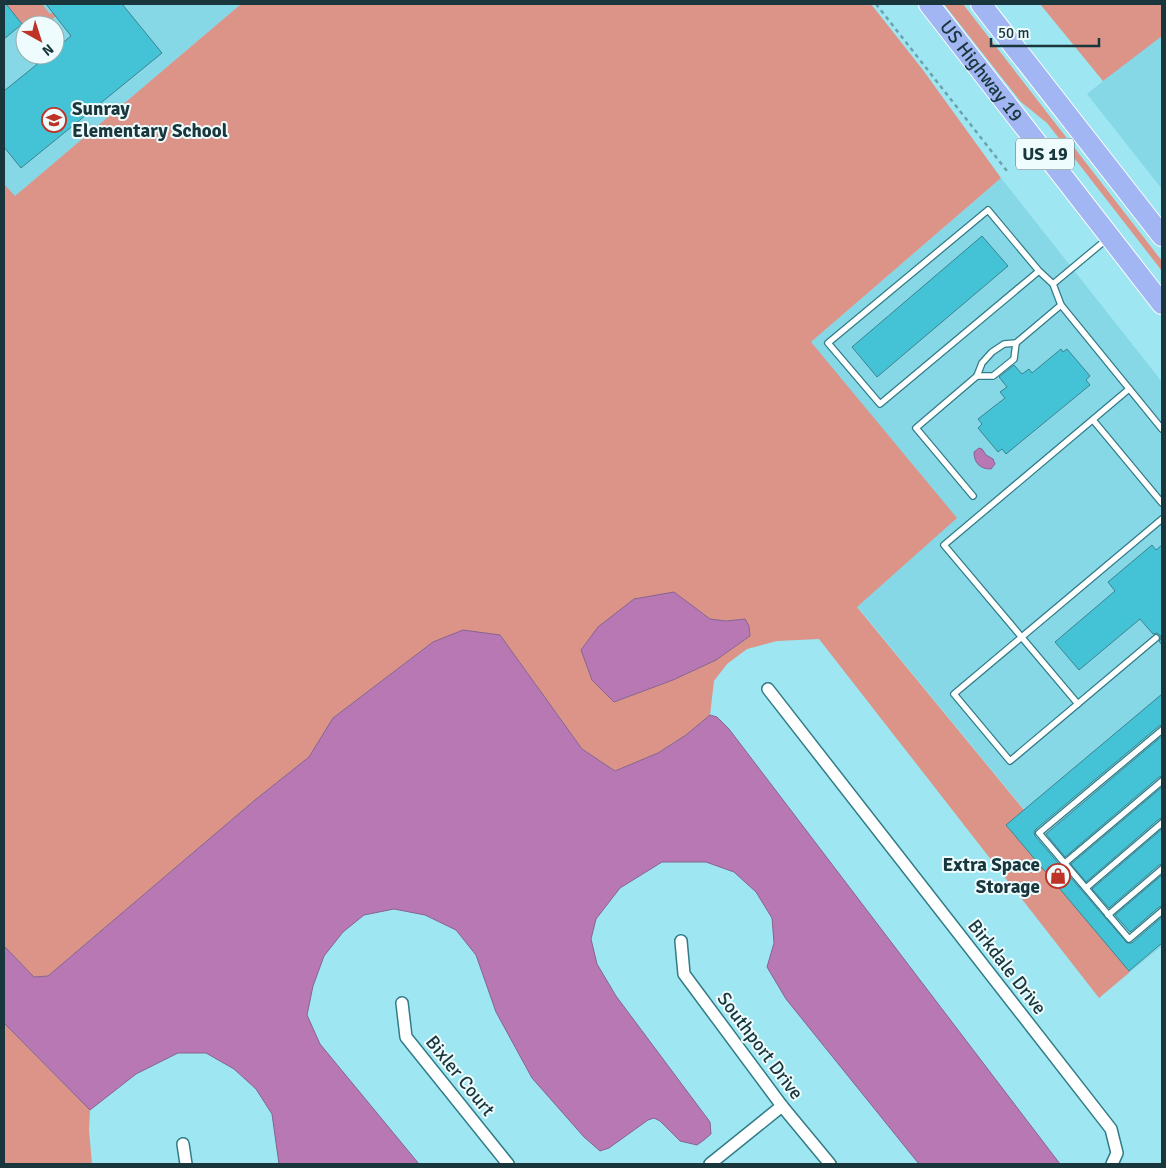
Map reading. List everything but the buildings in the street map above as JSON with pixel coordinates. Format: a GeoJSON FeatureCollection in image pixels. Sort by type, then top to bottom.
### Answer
{"type":"FeatureCollection","features":[{"type":"Feature","properties":{"kind":"highway","name":"US Highway 19"},"geometry":{"type":"LineString","coordinates":[[928,4],[1162,304]]}},
{"type":"Feature","properties":{"kind":"highway","name":"US 19"},"geometry":{"type":"LineString","coordinates":[[981,4],[1162,236]]}},
{"type":"Feature","properties":{"kind":"street","name":"Birkdale Drive"},"geometry":{"type":"LineString","coordinates":[[768,689],[1111,1129],[1117,1153],[1112,1164]]}},
{"type":"Feature","properties":{"kind":"street","name":"Southport Drive"},"geometry":{"type":"LineString","coordinates":[[681,941],[684,974],[782,1106],[830,1164]]}},
{"type":"Feature","properties":{"kind":"street","name":"Bixler Court"},"geometry":{"type":"LineString","coordinates":[[402,1003],[406,1037],[508,1164]]}},
{"type":"Feature","properties":{"kind":"street"},"geometry":{"type":"LineString","coordinates":[[710,1164],[782,1106]]}},
{"type":"Feature","properties":{"kind":"street"},"geometry":{"type":"LineString","coordinates":[[183,1144],[186,1164]]}},
{"type":"Feature","properties":{"kind":"lane"},"geometry":{"type":"LineString","coordinates":[[1039,271],[880,404],[828,343],[988,210],[1039,271],[1053,284],[1061,305],[1162,429]]}},
{"type":"Feature","properties":{"kind":"lane"},"geometry":{"type":"LineString","coordinates":[[1053,284],[1110,237]]}},
{"type":"Feature","properties":{"kind":"lane"},"geometry":{"type":"LineString","coordinates":[[973,496],[916,428],[977,376],[982,363],[992,352],[1004,344],[1016,343],[1061,305]]}},
{"type":"Feature","properties":{"kind":"lane"},"geometry":{"type":"LineString","coordinates":[[977,376],[993,376],[1014,359],[1016,343]]}},
{"type":"Feature","properties":{"kind":"lane"},"geometry":{"type":"LineString","coordinates":[[1078,704],[944,544],[1129,389]]}},
{"type":"Feature","properties":{"kind":"lane"},"geometry":{"type":"LineString","coordinates":[[1093,420],[1162,503]]}},
{"type":"Feature","properties":{"kind":"lane"},"geometry":{"type":"LineString","coordinates":[[1156,638],[1010,761],[954,694],[1162,519]]}},
{"type":"Feature","properties":{"kind":"lane"},"geometry":{"type":"LineString","coordinates":[[1162,730],[1039,832],[1128,940],[1162,911]]}},
{"type":"Feature","properties":{"kind":"lane"},"geometry":{"type":"LineString","coordinates":[[1065,863],[1162,781]]}},
{"type":"Feature","properties":{"kind":"lane"},"geometry":{"type":"LineString","coordinates":[[1086,888],[1162,823]]}},
{"type":"Feature","properties":{"kind":"lane"},"geometry":{"type":"LineString","coordinates":[[1108,915],[1162,869]]}},
{"type":"Feature","properties":{"kind":"path"},"geometry":{"type":"LineString","coordinates":[[876,4],[1006,171]]}},
{"type":"Feature","properties":{"kind":"shaded area","name":"Sunray Elementary School"},"geometry":{"type":"Polygon","coordinates":[[[4,4],[241,4],[14,197],[4,184],[4,4]]]}},
{"type":"Feature","properties":{"kind":"shaded area"},"geometry":{"type":"Polygon","coordinates":[[[6,4],[42,4],[50,14],[53,12],[55,15],[15,15],[6,4]]]}},
{"type":"Feature","properties":{"kind":"shaded area"},"geometry":{"type":"Polygon","coordinates":[[[241,4],[871,4],[923,70],[1001,178],[811,342],[957,518],[857,607],[1024,810],[1006,825],[1130,972],[1099,998],[819,639],[777,641],[747,649],[727,664],[714,681],[710,715],[686,735],[658,753],[615,771],[582,749],[500,635],[433,642],[333,718],[309,757],[255,800],[48,976],[34,977],[4,946],[4,184],[15,196],[241,4]],[[674,592],[614,702],[673,680],[716,660],[750,636],[745,619],[726,621],[710,619],[674,592]]]}},
{"type":"Feature","properties":{"kind":"shaded area"},"geometry":{"type":"Polygon","coordinates":[[[944,4],[963,4],[1162,261],[1162,271],[1047,123],[1021,102],[944,4]]]}},
{"type":"Feature","properties":{"kind":"shaded area"},"geometry":{"type":"Polygon","coordinates":[[[1040,4],[1162,4],[1162,36],[1103,81],[1040,4]]]}},
{"type":"Feature","properties":{"kind":"shaded area"},"geometry":{"type":"Polygon","coordinates":[[[1162,34],[1162,189],[1087,94],[1162,34]]]}},
{"type":"Feature","properties":{"kind":"shaded area"},"geometry":{"type":"Polygon","coordinates":[[[1001,178],[1162,382],[1162,946],[1130,972],[1006,825],[1024,809],[857,606],[811,342],[1001,178]]]}},
{"type":"Feature","properties":{"kind":"shaded area"},"geometry":{"type":"Polygon","coordinates":[[[979,448],[993,459],[995,464],[991,469],[981,467],[976,462],[974,452],[979,448]]]}},
{"type":"Feature","properties":{"kind":"shaded area"},"geometry":{"type":"Polygon","coordinates":[[[674,592],[710,619],[726,621],[745,619],[749,626],[750,636],[716,660],[673,680],[614,702],[592,680],[581,650],[598,627],[634,599],[674,592]]]}},
{"type":"Feature","properties":{"kind":"shaded area"},"geometry":{"type":"Polygon","coordinates":[[[463,630],[500,635],[582,749],[615,771],[658,753],[686,735],[710,715],[717,717],[729,729],[1060,1164],[919,1164],[786,999],[767,967],[774,943],[772,918],[756,892],[734,872],[706,862],[662,862],[620,888],[596,919],[591,939],[597,964],[616,996],[710,1122],[711,1134],[697,1145],[680,1141],[660,1121],[654,1118],[648,1120],[609,1148],[600,1151],[584,1137],[532,1078],[496,1012],[476,955],[456,930],[425,915],[394,909],[364,915],[343,932],[324,956],[313,986],[307,1015],[320,1044],[419,1164],[279,1164],[272,1114],[256,1089],[234,1069],[206,1053],[178,1053],[136,1074],[90,1110],[4,1023],[4,946],[34,977],[48,976],[255,800],[309,757],[333,718],[433,642],[463,630]]]}},
{"type":"Feature","properties":{"kind":"shaded area"},"geometry":{"type":"Polygon","coordinates":[[[4,1023],[90,1110],[89,1130],[92,1164],[4,1164],[4,1023]]]}},
{"type":"Feature","properties":{"kind":"place","name":"Sunray Elementary School"},"geometry":{"type":"Point","coordinates":[54,120]}},
{"type":"Feature","properties":{"kind":"place","name":"Extra Space Storage"},"geometry":{"type":"Point","coordinates":[1058,876]}}]}
